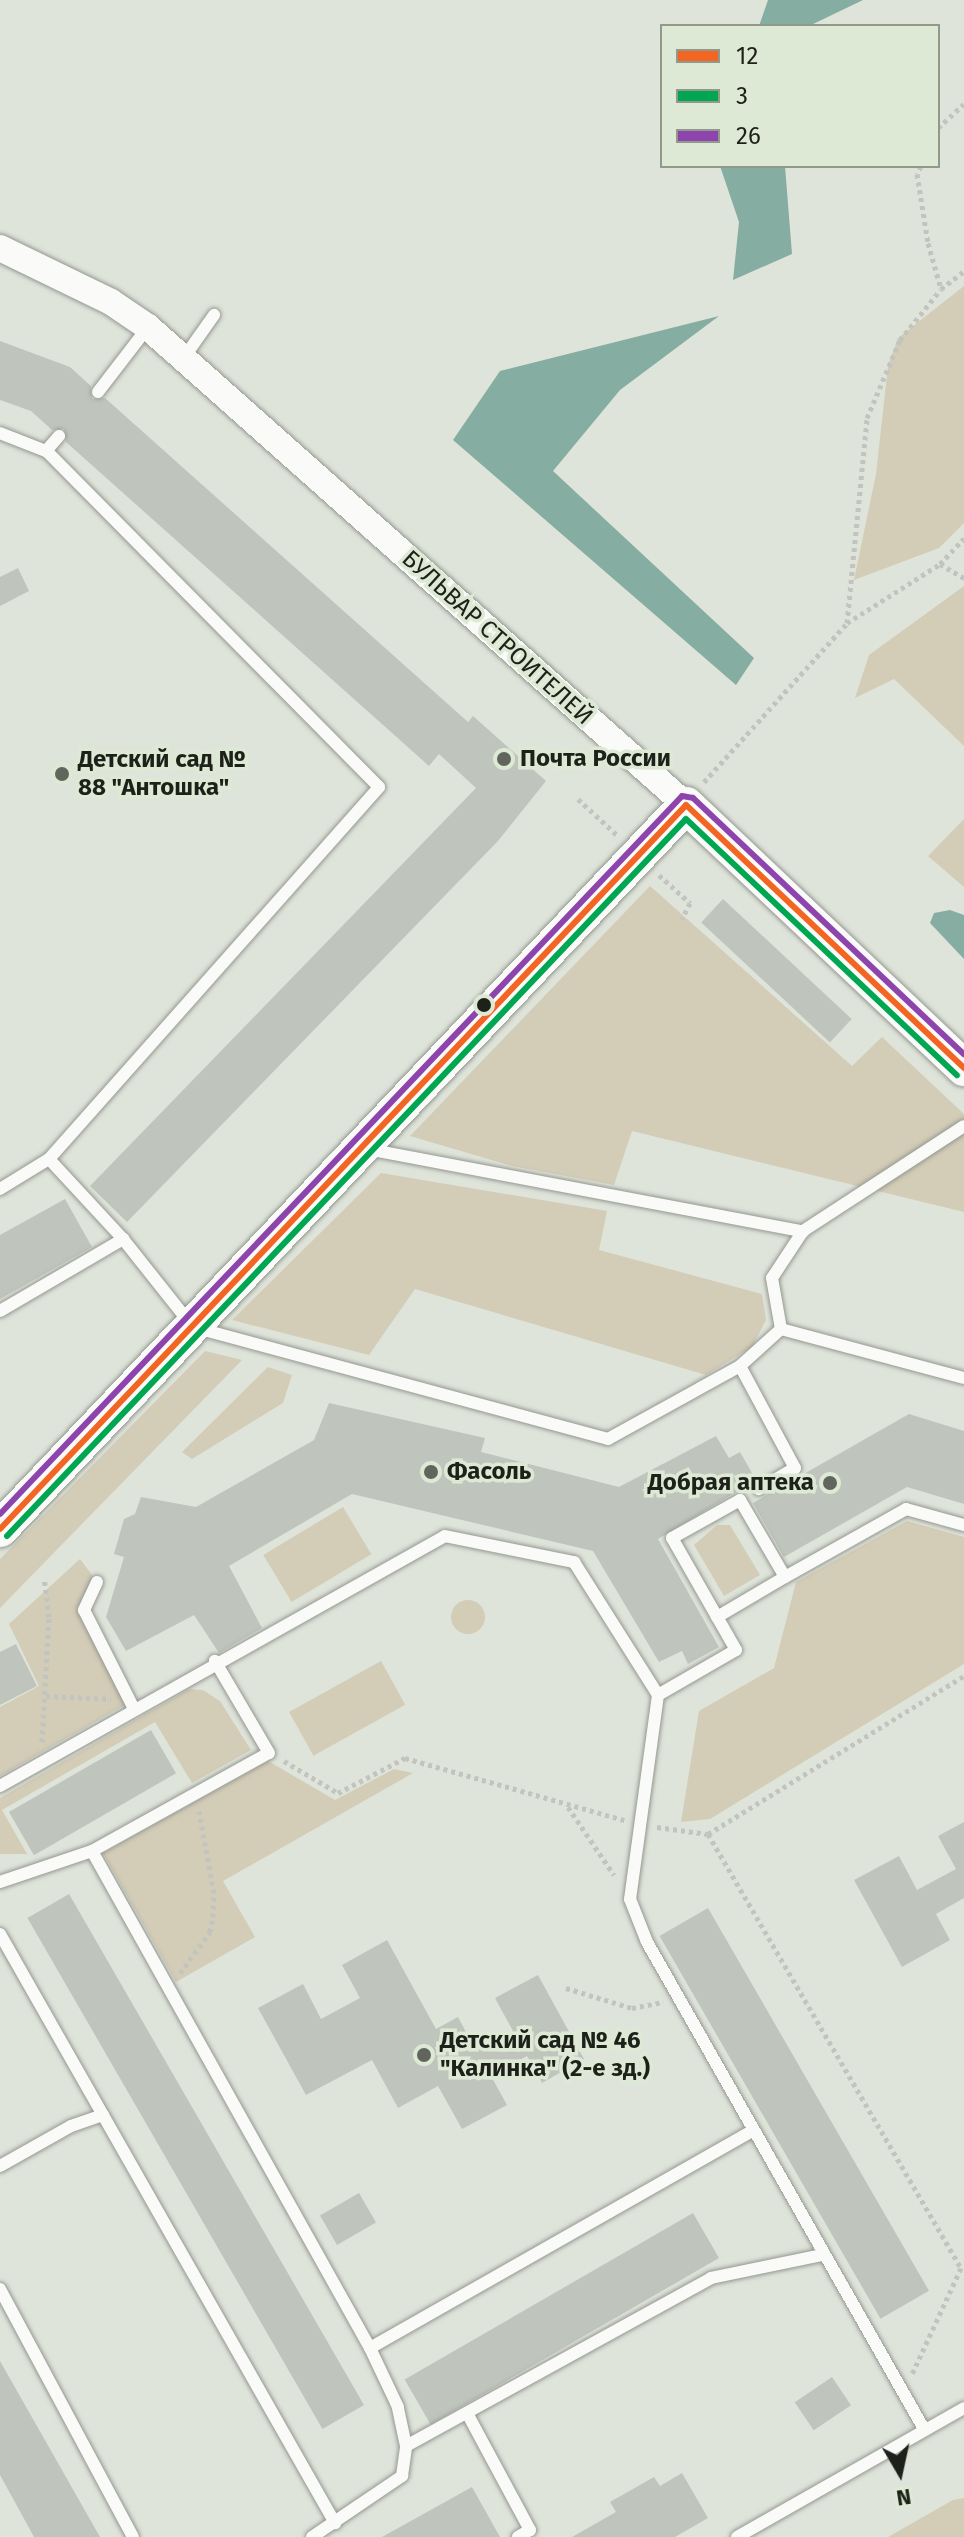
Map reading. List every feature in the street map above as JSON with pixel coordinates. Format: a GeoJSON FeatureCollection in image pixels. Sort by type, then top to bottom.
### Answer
{"type":"FeatureCollection","features":[{"type":"Feature","properties":{"kind":"street","name":"БУЛЬВАР СТРОИТЕЛЕЙ"},"geometry":{"type":"LineString","coordinates":[[0,248],[111,302],[148,327],[686,805],[964,1068]]}},
{"type":"Feature","properties":{"kind":"street"},"geometry":{"type":"LineString","coordinates":[[0,1529],[686,805]]}},
{"type":"Feature","properties":{"kind":"lane"},"geometry":{"type":"LineString","coordinates":[[183,359],[214,315]]}},
{"type":"Feature","properties":{"kind":"lane"},"geometry":{"type":"LineString","coordinates":[[98,392],[148,327]]}},
{"type":"Feature","properties":{"kind":"lane"},"geometry":{"type":"LineString","coordinates":[[0,433],[46,451],[379,787],[49,1159],[0,1189]]}},
{"type":"Feature","properties":{"kind":"lane"},"geometry":{"type":"LineString","coordinates":[[46,451],[59,436]]}},
{"type":"Feature","properties":{"kind":"lane"},"geometry":{"type":"LineString","coordinates":[[781,1329],[772,1278],[803,1231],[964,1126]]}},
{"type":"Feature","properties":{"kind":"lane"},"geometry":{"type":"LineString","coordinates":[[360,1147],[803,1231]]}},
{"type":"Feature","properties":{"kind":"lane"},"geometry":{"type":"LineString","coordinates":[[49,1159],[123,1239],[193,1327],[608,1439],[740,1366],[781,1329]]}},
{"type":"Feature","properties":{"kind":"lane"},"geometry":{"type":"LineString","coordinates":[[0,1311],[123,1239]]}},
{"type":"Feature","properties":{"kind":"lane"},"geometry":{"type":"LineString","coordinates":[[781,1329],[964,1378]]}},
{"type":"Feature","properties":{"kind":"lane"},"geometry":{"type":"LineString","coordinates":[[658,1695],[736,1650],[672,1538],[795,1468],[740,1366]]}},
{"type":"Feature","properties":{"kind":"lane"},"geometry":{"type":"LineString","coordinates":[[750,1494],[785,1577]]}},
{"type":"Feature","properties":{"kind":"lane"},"geometry":{"type":"LineString","coordinates":[[717,1617],[906,1509],[964,1525]]}},
{"type":"Feature","properties":{"kind":"lane"},"geometry":{"type":"LineString","coordinates":[[0,1786],[215,1661],[445,1536],[574,1562],[658,1695],[643,1825],[630,1899],[647,1942],[822,2255],[924,2429]]}},
{"type":"Feature","properties":{"kind":"lane"},"geometry":{"type":"LineString","coordinates":[[97,1582],[84,1610],[134,1709]]}},
{"type":"Feature","properties":{"kind":"lane"},"geometry":{"type":"LineString","coordinates":[[0,1882],[92,1851],[269,1753],[215,1661]]}},
{"type":"Feature","properties":{"kind":"lane"},"geometry":{"type":"LineString","coordinates":[[92,1851],[370,2348],[398,2407],[406,2446],[402,2476],[312,2537]]}},
{"type":"Feature","properties":{"kind":"lane"},"geometry":{"type":"LineString","coordinates":[[0,1934],[335,2523]]}},
{"type":"Feature","properties":{"kind":"lane"},"geometry":{"type":"LineString","coordinates":[[0,2166],[71,2126],[103,2115]]}},
{"type":"Feature","properties":{"kind":"lane"},"geometry":{"type":"LineString","coordinates":[[370,2348],[753,2130]]}},
{"type":"Feature","properties":{"kind":"lane"},"geometry":{"type":"LineString","coordinates":[[406,2446],[711,2278],[822,2255]]}},
{"type":"Feature","properties":{"kind":"lane"},"geometry":{"type":"LineString","coordinates":[[0,2289],[133,2537]]}},
{"type":"Feature","properties":{"kind":"lane"},"geometry":{"type":"LineString","coordinates":[[737,2537],[964,2408]]}},
{"type":"Feature","properties":{"kind":"lane"},"geometry":{"type":"LineString","coordinates":[[467,2413],[530,2530],[518,2537]]}},
{"type":"Feature","properties":{"kind":"path"},"geometry":{"type":"LineString","coordinates":[[940,126],[964,104]]}},
{"type":"Feature","properties":{"kind":"path"},"geometry":{"type":"LineString","coordinates":[[920,168],[917,174],[928,243],[941,289]]}},
{"type":"Feature","properties":{"kind":"path"},"geometry":{"type":"LineString","coordinates":[[847,623],[867,418],[900,340],[941,289],[964,271]]}},
{"type":"Feature","properties":{"kind":"path"},"geometry":{"type":"LineString","coordinates":[[686,805],[847,623],[940,564],[964,538]]}},
{"type":"Feature","properties":{"kind":"path"},"geometry":{"type":"LineString","coordinates":[[940,564],[964,578]]}},
{"type":"Feature","properties":{"kind":"path"},"geometry":{"type":"LineString","coordinates":[[40,1763],[49,1617],[44,1578]]}},
{"type":"Feature","properties":{"kind":"path"},"geometry":{"type":"LineString","coordinates":[[269,1753],[338,1793],[405,1758],[567,1806],[643,1825],[708,1834],[964,1676]]}},
{"type":"Feature","properties":{"kind":"path"},"geometry":{"type":"LineString","coordinates":[[46,1696],[110,1698],[134,1709]]}},
{"type":"Feature","properties":{"kind":"path"},"geometry":{"type":"LineString","coordinates":[[172,1992],[192,1952],[210,1932],[213,1917],[214,1893],[197,1793]]}},
{"type":"Feature","properties":{"kind":"path"},"geometry":{"type":"LineString","coordinates":[[567,1806],[630,1899]]}},
{"type":"Feature","properties":{"kind":"path"},"geometry":{"type":"LineString","coordinates":[[708,1834],[961,2268],[903,2394]]}},
{"type":"Feature","properties":{"kind":"path"},"geometry":{"type":"LineString","coordinates":[[566,1988],[632,2008],[680,1998]]}},
{"type":"Feature","properties":{"kind":"shaded area"},"geometry":{"type":"Polygon","coordinates":[[[964,286],[964,523],[939,548],[854,580],[876,474],[888,366],[898,338],[964,286]]]}},
{"type":"Feature","properties":{"kind":"shaded area"},"geometry":{"type":"Polygon","coordinates":[[[964,586],[964,746],[894,679],[855,698],[869,655],[964,586]]]}},
{"type":"Feature","properties":{"kind":"shaded area"},"geometry":{"type":"Polygon","coordinates":[[[964,819],[964,887],[928,856],[964,819]]]}},
{"type":"Feature","properties":{"kind":"shaded area"},"geometry":{"type":"Polygon","coordinates":[[[650,886],[852,1066],[882,1037],[964,1114],[964,1212],[632,1131],[614,1185],[512,1166],[410,1136],[650,886]]]}},
{"type":"Feature","properties":{"kind":"shaded area"},"geometry":{"type":"Polygon","coordinates":[[[381,1173],[607,1211],[599,1250],[762,1294],[766,1320],[752,1347],[706,1375],[415,1289],[369,1355],[232,1320],[381,1173]]]}},
{"type":"Feature","properties":{"kind":"shaded area"},"geometry":{"type":"Polygon","coordinates":[[[205,1351],[242,1360],[0,1608],[0,1559],[205,1351]]]}},
{"type":"Feature","properties":{"kind":"shaded area"},"geometry":{"type":"Polygon","coordinates":[[[268,1367],[292,1375],[283,1403],[192,1459],[182,1452],[268,1367]]]}},
{"type":"Feature","properties":{"kind":"shaded area"},"geometry":{"type":"Polygon","coordinates":[[[343,1507],[371,1554],[292,1602],[263,1555],[343,1507]]]}},
{"type":"Feature","properties":{"kind":"shaded area"},"geometry":{"type":"Polygon","coordinates":[[[907,1521],[964,1537],[964,1664],[710,1819],[681,1822],[699,1711],[774,1668],[796,1582],[907,1521]]]}},
{"type":"Feature","properties":{"kind":"shaded area"},"geometry":{"type":"Polygon","coordinates":[[[717,1525],[730,1525],[760,1575],[724,1596],[694,1545],[717,1525]]]}},
{"type":"Feature","properties":{"kind":"shaded area"},"geometry":{"type":"Polygon","coordinates":[[[80,1559],[95,1579],[79,1608],[130,1702],[0,1776],[0,1707],[39,1686],[9,1624],[80,1559]]]}},
{"type":"Feature","properties":{"kind":"shaded area"},"geometry":{"type":"Polygon","coordinates":[[[468,1600],[480,1605],[485,1617],[480,1629],[468,1634],[456,1629],[451,1617],[456,1605],[468,1600]]]}},
{"type":"Feature","properties":{"kind":"shaded area"},"geometry":{"type":"Polygon","coordinates":[[[381,1661],[405,1705],[313,1756],[289,1712],[381,1661]]]}},
{"type":"Feature","properties":{"kind":"shaded area"},"geometry":{"type":"Polygon","coordinates":[[[189,1689],[203,1690],[220,1701],[251,1750],[192,1783],[155,1722],[2,1810],[27,1854],[0,1854],[0,1798],[189,1689]]]}},
{"type":"Feature","properties":{"kind":"shaded area"},"geometry":{"type":"Polygon","coordinates":[[[268,1761],[335,1800],[394,1769],[413,1773],[223,1881],[255,1937],[176,1982],[103,1853],[268,1761]]]}},
{"type":"Feature","properties":{"kind":"shaded area"},"geometry":{"type":"Polygon","coordinates":[[[964,2498],[964,2537],[888,2537],[953,2500],[964,2498]]]}},
{"type":"Feature","properties":{"kind":"water"},"geometry":{"type":"Polygon","coordinates":[[[768,0],[863,0],[813,24],[760,24],[768,0]]]}},
{"type":"Feature","properties":{"kind":"water"},"geometry":{"type":"Polygon","coordinates":[[[721,168],[785,168],[792,254],[733,280],[739,222],[721,168]]]}},
{"type":"Feature","properties":{"kind":"water"},"geometry":{"type":"Polygon","coordinates":[[[719,316],[620,390],[553,471],[754,658],[736,685],[453,440],[500,371],[719,316]]]}},
{"type":"Feature","properties":{"kind":"water"},"geometry":{"type":"Polygon","coordinates":[[[950,910],[964,915],[964,959],[930,923],[934,913],[950,910]]]}},
{"type":"Feature","properties":{"kind":"building"},"geometry":{"type":"Polygon","coordinates":[[[0,341],[70,367],[91,386],[92,399],[105,398],[468,722],[473,716],[546,781],[498,841],[127,1222],[90,1186],[476,788],[439,754],[429,766],[66,442],[64,429],[52,430],[31,411],[0,400],[0,341]]]}},
{"type":"Feature","properties":{"kind":"building"},"geometry":{"type":"Polygon","coordinates":[[[18,568],[29,591],[0,606],[0,577],[18,568]]]}},
{"type":"Feature","properties":{"kind":"building"},"geometry":{"type":"Polygon","coordinates":[[[723,899],[852,1019],[830,1042],[701,922],[723,899]]]}},
{"type":"Feature","properties":{"kind":"building"},"geometry":{"type":"Polygon","coordinates":[[[65,1199],[92,1247],[0,1299],[0,1235],[65,1199]]]}},
{"type":"Feature","properties":{"kind":"building"},"geometry":{"type":"Polygon","coordinates":[[[329,1403],[485,1438],[481,1452],[619,1487],[716,1436],[729,1458],[740,1452],[756,1480],[658,1539],[719,1647],[688,1664],[682,1651],[659,1662],[593,1551],[352,1494],[229,1566],[262,1628],[219,1653],[194,1615],[126,1651],[106,1617],[124,1557],[114,1554],[124,1519],[135,1514],[141,1497],[196,1507],[314,1440],[329,1403]]]}},
{"type":"Feature","properties":{"kind":"building"},"geometry":{"type":"Polygon","coordinates":[[[909,1414],[964,1431],[964,1504],[907,1487],[784,1557],[753,1503],[909,1414]]]}},
{"type":"Feature","properties":{"kind":"building"},"geometry":{"type":"Polygon","coordinates":[[[16,1644],[37,1686],[0,1705],[0,1652],[16,1644]]]}},
{"type":"Feature","properties":{"kind":"building"},"geometry":{"type":"Polygon","coordinates":[[[151,1730],[176,1773],[34,1855],[9,1812],[151,1730]]]}},
{"type":"Feature","properties":{"kind":"building"},"geometry":{"type":"Polygon","coordinates":[[[964,1822],[964,1898],[936,1914],[950,1940],[902,1967],[854,1880],[899,1856],[917,1890],[956,1869],[938,1836],[964,1822]]]}},
{"type":"Feature","properties":{"kind":"building"},"geometry":{"type":"Polygon","coordinates":[[[69,1894],[364,2405],[322,2429],[27,1918],[69,1894]]]}},
{"type":"Feature","properties":{"kind":"building"},"geometry":{"type":"Polygon","coordinates":[[[708,1908],[929,2291],[881,2319],[660,1936],[708,1908]]]}},
{"type":"Feature","properties":{"kind":"building"},"geometry":{"type":"Polygon","coordinates":[[[387,1940],[436,2029],[458,2017],[476,2051],[513,2031],[495,1998],[538,1975],[584,2059],[542,2083],[527,2056],[491,2076],[507,2105],[462,2129],[438,2086],[398,2108],[372,2060],[306,2095],[258,2008],[303,1984],[321,2019],[360,1998],[342,1965],[387,1940]]]}},
{"type":"Feature","properties":{"kind":"building"},"geometry":{"type":"Polygon","coordinates":[[[359,2193],[376,2222],[337,2245],[320,2216],[359,2193]]]}},
{"type":"Feature","properties":{"kind":"building"},"geometry":{"type":"Polygon","coordinates":[[[693,2213],[719,2258],[431,2425],[405,2380],[693,2213]]]}},
{"type":"Feature","properties":{"kind":"building"},"geometry":{"type":"Polygon","coordinates":[[[0,2361],[100,2537],[34,2537],[0,2475],[0,2361]]]}},
{"type":"Feature","properties":{"kind":"building"},"geometry":{"type":"Polygon","coordinates":[[[832,2377],[851,2405],[814,2430],[795,2402],[832,2377]]]}},
{"type":"Feature","properties":{"kind":"building"},"geometry":{"type":"Polygon","coordinates":[[[682,2473],[708,2518],[675,2537],[572,2537],[616,2512],[610,2502],[654,2477],[660,2486],[682,2473]]]}},
{"type":"Feature","properties":{"kind":"building"},"geometry":{"type":"Polygon","coordinates":[[[472,2487],[500,2537],[382,2537],[472,2487]]]}},
{"type":"Feature","properties":{"kind":"transit line","name":"26"},"geometry":{"type":"LineString","coordinates":[[0,1514],[682,796],[693,798],[964,1054]]}},
{"type":"Feature","properties":{"kind":"transit line","name":"12"},"geometry":{"type":"LineString","coordinates":[[686,805],[964,1068]]}},
{"type":"Feature","properties":{"kind":"transit line","name":"12"},"geometry":{"type":"LineString","coordinates":[[0,1529],[686,805]]}},
{"type":"Feature","properties":{"kind":"transit line","name":"3"},"geometry":{"type":"LineString","coordinates":[[7,1536],[686,819],[957,1075]]}},
{"type":"Feature","properties":{"kind":"place","name":"Почта России"},"geometry":{"type":"Point","coordinates":[504,759]}},
{"type":"Feature","properties":{"kind":"place","name":"Детский сад № 88 \"Антошка\""},"geometry":{"type":"Point","coordinates":[62,774]}},
{"type":"Feature","properties":{"kind":"place","name":"Фасоль"},"geometry":{"type":"Point","coordinates":[431,1472]}},
{"type":"Feature","properties":{"kind":"place","name":"Добрая аптека"},"geometry":{"type":"Point","coordinates":[830,1483]}},
{"type":"Feature","properties":{"kind":"place","name":"Детский сад № 46 \"Калинка\" (2-е зд.)"},"geometry":{"type":"Point","coordinates":[424,2055]}}]}
